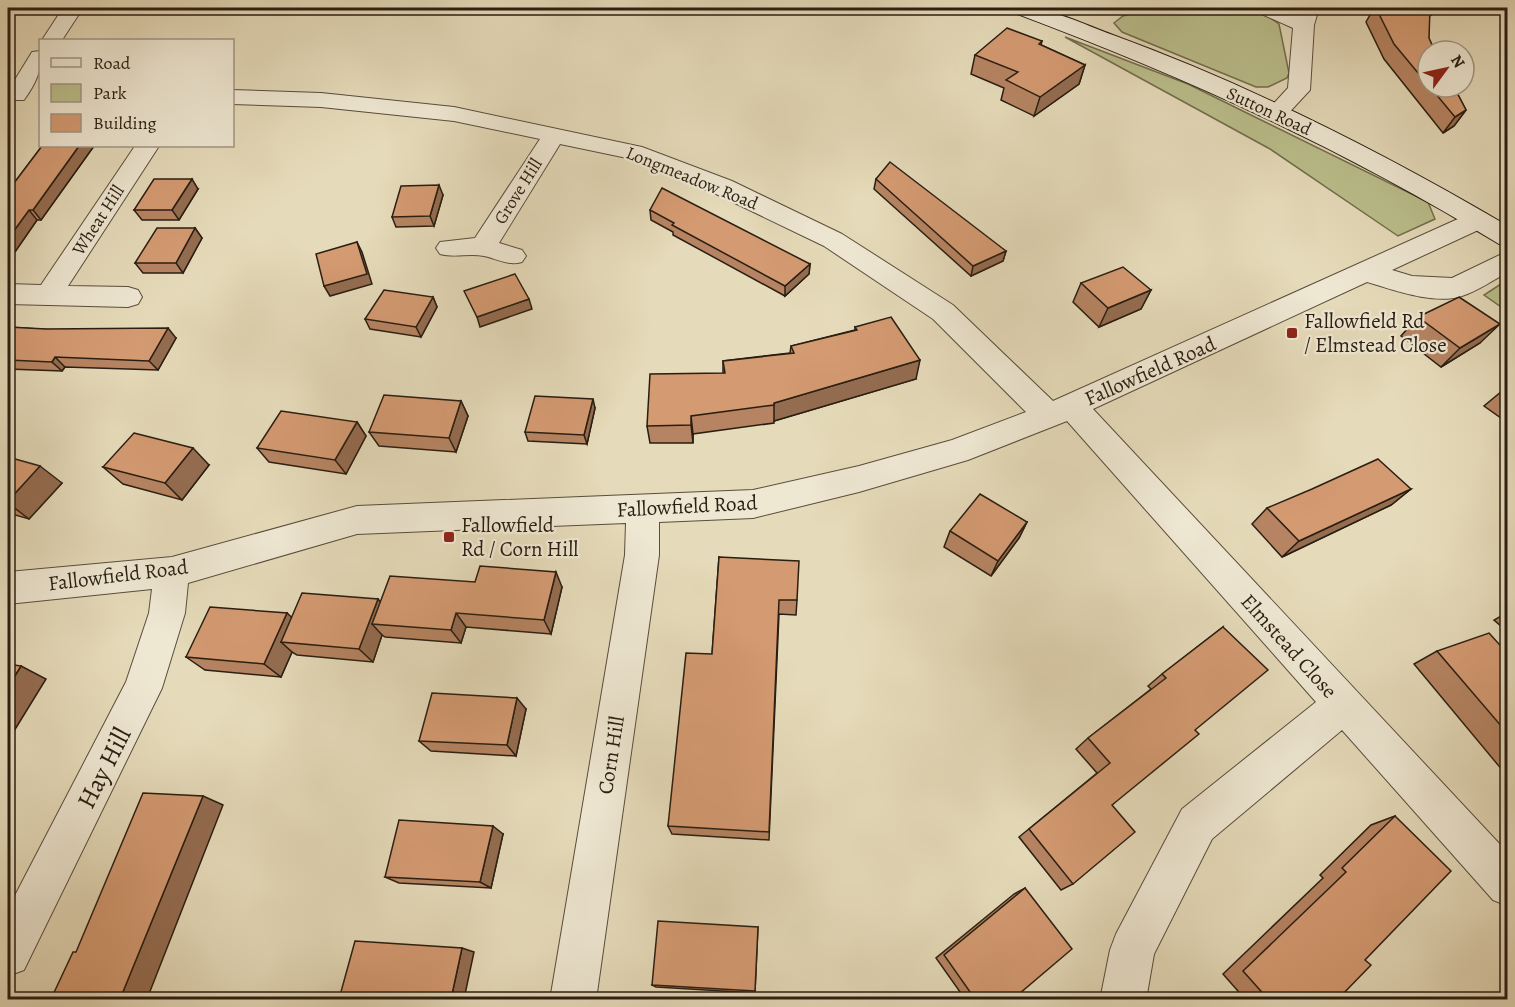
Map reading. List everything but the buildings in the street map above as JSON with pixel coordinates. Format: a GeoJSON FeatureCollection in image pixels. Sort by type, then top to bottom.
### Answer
{"type":"FeatureCollection","features":[{"type":"Feature","properties":{"kind":"street"},"geometry":{"type":"LineString","coordinates":[[52,39],[73,8]]}},
{"type":"Feature","properties":{"kind":"street","name":"Sutton Road"},"geometry":{"type":"LineString","coordinates":[[1019,8],[1171,65],[1276,113],[1434,193],[1508,238]]}},
{"type":"Feature","properties":{"kind":"street"},"geometry":{"type":"LineString","coordinates":[[1264,8],[1306,16],[1299,90],[1276,113]]}},
{"type":"Feature","properties":{"kind":"street"},"geometry":{"type":"LineString","coordinates":[[12,95],[39,58]]}},
{"type":"Feature","properties":{"kind":"street"},"geometry":{"type":"LineString","coordinates":[[12,95],[39,94]]}},
{"type":"Feature","properties":{"kind":"street","name":"Longmeadow Road"},"geometry":{"type":"LineString","coordinates":[[234,98],[321,100],[454,114],[634,152],[723,187],[833,240],[943,312],[1060,411]]}},
{"type":"Feature","properties":{"kind":"street","name":"Grove Hill"},"geometry":{"type":"LineString","coordinates":[[483,247],[554,135]]}},
{"type":"Feature","properties":{"kind":"street","name":"Wheat Hill"},"geometry":{"type":"LineString","coordinates":[[49,294],[146,147]]}},
{"type":"Feature","properties":{"kind":"street","name":"Fallowfield Road"},"geometry":{"type":"LineString","coordinates":[[8,588],[172,573],[357,520],[753,504],[859,479],[957,451],[1060,411],[1478,220]]}},
{"type":"Feature","properties":{"kind":"street","name":"Grove Hill"},"geometry":{"type":"LineString","coordinates":[[449,248],[483,247],[513,256]]}},
{"type":"Feature","properties":{"kind":"street"},"geometry":{"type":"LineString","coordinates":[[1366,273],[1412,286],[1456,288],[1508,260]]}},
{"type":"Feature","properties":{"kind":"street"},"geometry":{"type":"LineString","coordinates":[[8,294],[128,297]]}},
{"type":"Feature","properties":{"kind":"street","name":"Elmstead Close"},"geometry":{"type":"LineString","coordinates":[[1060,411],[1342,705],[1508,885]]}},
{"type":"Feature","properties":{"kind":"street","name":"Corn Hill"},"geometry":{"type":"LineString","coordinates":[[573,999],[642,555],[643,509]]}},
{"type":"Feature","properties":{"kind":"street","name":"Hay Hill"},"geometry":{"type":"LineString","coordinates":[[8,954],[143,688],[167,613],[172,573]]}},
{"type":"Feature","properties":{"kind":"street"},"geometry":{"type":"LineString","coordinates":[[1123,999],[1132,950],[1197,824],[1342,705]]}},
{"type":"Feature","properties":{"kind":"green space"},"geometry":{"type":"Polygon","coordinates":[[[1244,8],[1263,13],[1279,24],[1289,73],[1287,78],[1268,87],[1256,87],[1122,32],[1114,23],[1123,16],[1133,13],[1244,8]]]}},
{"type":"Feature","properties":{"kind":"green space"},"geometry":{"type":"Polygon","coordinates":[[[1065,37],[1188,84],[1428,202],[1435,219],[1398,236],[1270,149],[1065,37]]]}},
{"type":"Feature","properties":{"kind":"green space"},"geometry":{"type":"Polygon","coordinates":[[[1507,280],[1507,311],[1484,295],[1507,280]]]}},
{"type":"Feature","properties":{"kind":"place","name":"Fallowfield Rd / Elmstead Close"},"geometry":{"type":"Point","coordinates":[1292,333]}},
{"type":"Feature","properties":{"kind":"place","name":"Fallowfield Rd / Corn Hill"},"geometry":{"type":"Point","coordinates":[449,537]}}]}
